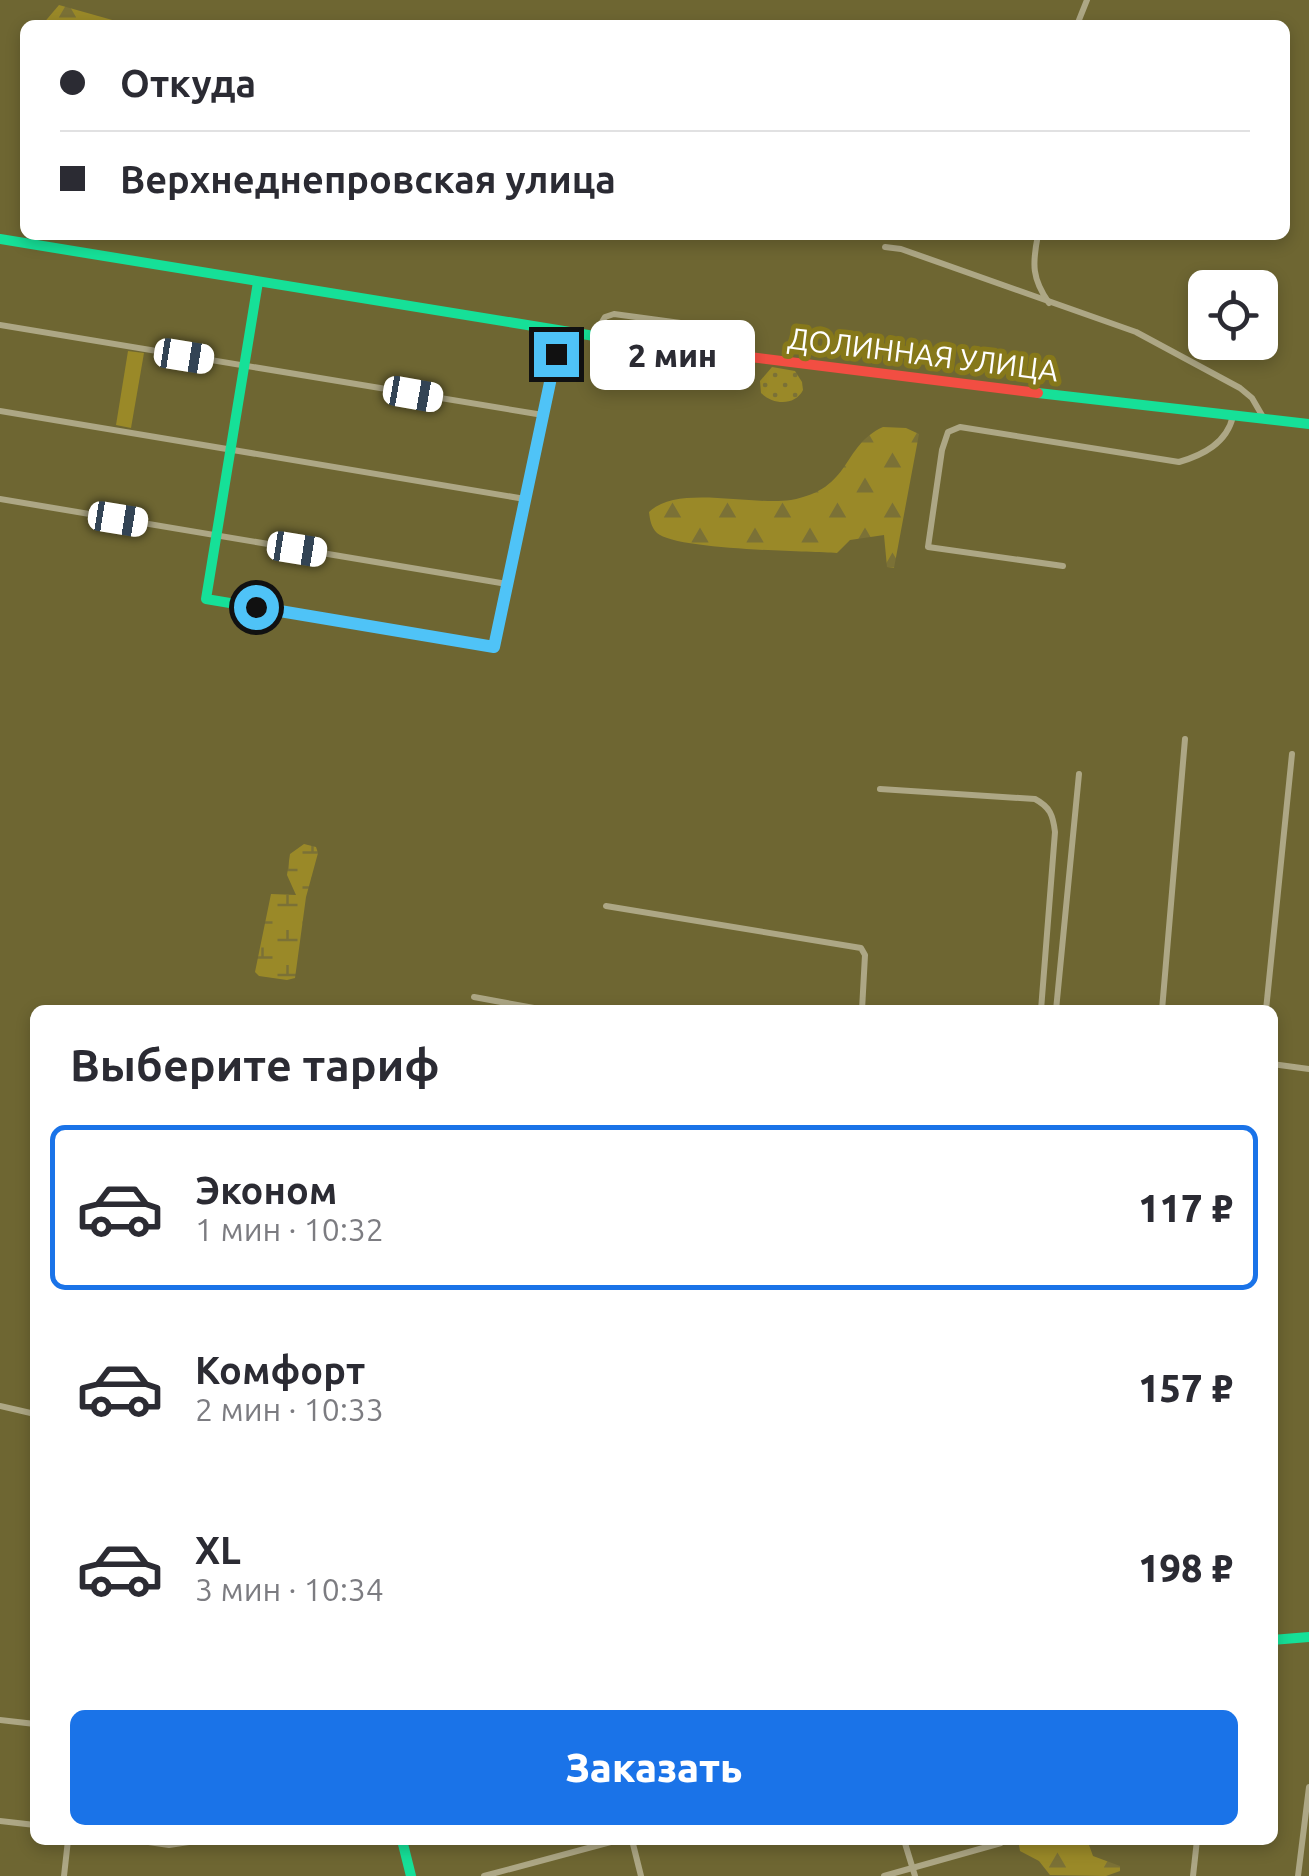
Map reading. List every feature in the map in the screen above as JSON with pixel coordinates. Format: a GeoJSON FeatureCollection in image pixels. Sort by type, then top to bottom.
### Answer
{"type":"FeatureCollection","features":[{"type":"Feature","properties":{"kind":"street","name":"ДОЛИННАЯ УЛИЦА"},"geometry":{"type":"LineString","coordinates":[[0,238],[560,332],[755,359],[1309,424]]}},
{"type":"Feature","properties":{"kind":"street"},"geometry":{"type":"LineString","coordinates":[[1037,240],[1032,266],[1036,284],[1050,303]]}},
{"type":"Feature","properties":{"kind":"street"},"geometry":{"type":"LineString","coordinates":[[884,247],[902,248],[1136,332],[1252,398],[1263,418]]}},
{"type":"Feature","properties":{"kind":"street"},"geometry":{"type":"LineString","coordinates":[[258,282],[206,599],[494,647],[560,332]]}},
{"type":"Feature","properties":{"kind":"street"},"geometry":{"type":"LineString","coordinates":[[593,336],[604,317],[614,314],[692,324],[720,332],[755,359]]}},
{"type":"Feature","properties":{"kind":"street"},"geometry":{"type":"LineString","coordinates":[[0,325],[543,415]]}},
{"type":"Feature","properties":{"kind":"street"},"geometry":{"type":"LineString","coordinates":[[0,412],[525,499]]}},
{"type":"Feature","properties":{"kind":"street"},"geometry":{"type":"LineString","coordinates":[[1064,566],[928,547],[948,432],[960,426],[1179,462],[1212,448],[1224,436],[1234,416]]}},
{"type":"Feature","properties":{"kind":"street"},"geometry":{"type":"LineString","coordinates":[[0,499],[507,584]]}},
{"type":"Feature","properties":{"kind":"street"},"geometry":{"type":"LineString","coordinates":[[1162,1005],[1185,739]]}},
{"type":"Feature","properties":{"kind":"street"},"geometry":{"type":"LineString","coordinates":[[1267,1005],[1292,754]]}},
{"type":"Feature","properties":{"kind":"street"},"geometry":{"type":"LineString","coordinates":[[1056,1005],[1078,774]]}},
{"type":"Feature","properties":{"kind":"street"},"geometry":{"type":"LineString","coordinates":[[880,789],[1035,799],[1046,805],[1053,816],[1055,832],[1041,1005]]}},
{"type":"Feature","properties":{"kind":"street"},"geometry":{"type":"LineString","coordinates":[[606,906],[861,948],[862,1005]]}},
{"type":"Feature","properties":{"kind":"street"},"geometry":{"type":"LineString","coordinates":[[474,997],[518,1005]]}},
{"type":"Feature","properties":{"kind":"street"},"geometry":{"type":"LineString","coordinates":[[1278,1065],[1309,1069]]}},
{"type":"Feature","properties":{"kind":"street"},"geometry":{"type":"LineString","coordinates":[[0,1406],[30,1413]]}},
{"type":"Feature","properties":{"kind":"street"},"geometry":{"type":"LineString","coordinates":[[1278,1640],[1309,1637]]}},
{"type":"Feature","properties":{"kind":"street"},"geometry":{"type":"LineString","coordinates":[[0,1720],[30,1723]]}},
{"type":"Feature","properties":{"kind":"street"},"geometry":{"type":"LineString","coordinates":[[1298,1876],[1309,1787]]}},
{"type":"Feature","properties":{"kind":"street"},"geometry":{"type":"LineString","coordinates":[[0,1821],[30,1824]]}},
{"type":"Feature","properties":{"kind":"street"},"geometry":{"type":"LineString","coordinates":[[64,1876],[67,1845]]}},
{"type":"Feature","properties":{"kind":"street"},"geometry":{"type":"LineString","coordinates":[[403,1845],[411,1876]]}},
{"type":"Feature","properties":{"kind":"street"},"geometry":{"type":"LineString","coordinates":[[484,1876],[599,1845]]}},
{"type":"Feature","properties":{"kind":"street"},"geometry":{"type":"LineString","coordinates":[[633,1845],[641,1876]]}},
{"type":"Feature","properties":{"kind":"street"},"geometry":{"type":"LineString","coordinates":[[906,1845],[914,1872]]}},
{"type":"Feature","properties":{"kind":"street"},"geometry":{"type":"LineString","coordinates":[[884,1876],[914,1872],[997,1845]]}},
{"type":"Feature","properties":{"kind":"street"},"geometry":{"type":"LineString","coordinates":[[1192,1876],[1196,1845]]}},
{"type":"Feature","properties":{"kind":"green space"},"geometry":{"type":"Polygon","coordinates":[[[59,5],[112,20],[46,20],[59,5]]]}},
{"type":"Feature","properties":{"kind":"green space"},"geometry":{"type":"Polygon","coordinates":[[[611,320],[682,333],[716,333],[721,341],[712,346],[608,333],[606,323],[611,320]]]}},
{"type":"Feature","properties":{"kind":"green space"},"geometry":{"type":"Polygon","coordinates":[[[128,351],[144,353],[131,428],[116,425],[128,351]]]}},
{"type":"Feature","properties":{"kind":"green space"},"geometry":{"type":"Polygon","coordinates":[[[772,367],[795,371],[803,390],[795,399],[771,400],[761,393],[760,381],[772,367]]]}},
{"type":"Feature","properties":{"kind":"green space"},"geometry":{"type":"Polygon","coordinates":[[[883,427],[906,428],[919,434],[894,568],[887,567],[884,535],[850,540],[837,553],[689,543],[669,539],[652,526],[649,512],[677,499],[775,501],[811,494],[826,487],[860,445],[883,427]]]}},
{"type":"Feature","properties":{"kind":"green space"},"geometry":{"type":"Polygon","coordinates":[[[304,844],[316,847],[318,853],[306,897],[295,978],[259,976],[255,972],[271,894],[296,895],[287,875],[290,854],[304,844]]]}},
{"type":"Feature","properties":{"kind":"green space"},"geometry":{"type":"Polygon","coordinates":[[[1019,1845],[1089,1845],[1093,1856],[1120,1866],[1120,1871],[1106,1876],[1050,1875],[1039,1861],[1020,1851],[1019,1845]]]}},
{"type":"Feature","properties":{"kind":"traffic: fast"},"geometry":{"type":"LineString","coordinates":[[0,239],[631,342]]}},
{"type":"Feature","properties":{"kind":"traffic: fast"},"geometry":{"type":"LineString","coordinates":[[258,282],[206,599],[494,647],[561,332]]}},
{"type":"Feature","properties":{"kind":"traffic: fast"},"geometry":{"type":"LineString","coordinates":[[1038,393],[1309,424]]}},
{"type":"Feature","properties":{"kind":"traffic: fast"},"geometry":{"type":"LineString","coordinates":[[1278,1640],[1309,1637]]}},
{"type":"Feature","properties":{"kind":"traffic: fast"},"geometry":{"type":"LineString","coordinates":[[403,1845],[411,1876]]}},
{"type":"Feature","properties":{"kind":"traffic: jam"},"geometry":{"type":"LineString","coordinates":[[631,342],[1038,393]]}},
{"type":"Feature","properties":{"kind":"route"},"geometry":{"type":"LineString","coordinates":[[256,607],[494,647],[556,354]]}}]}
